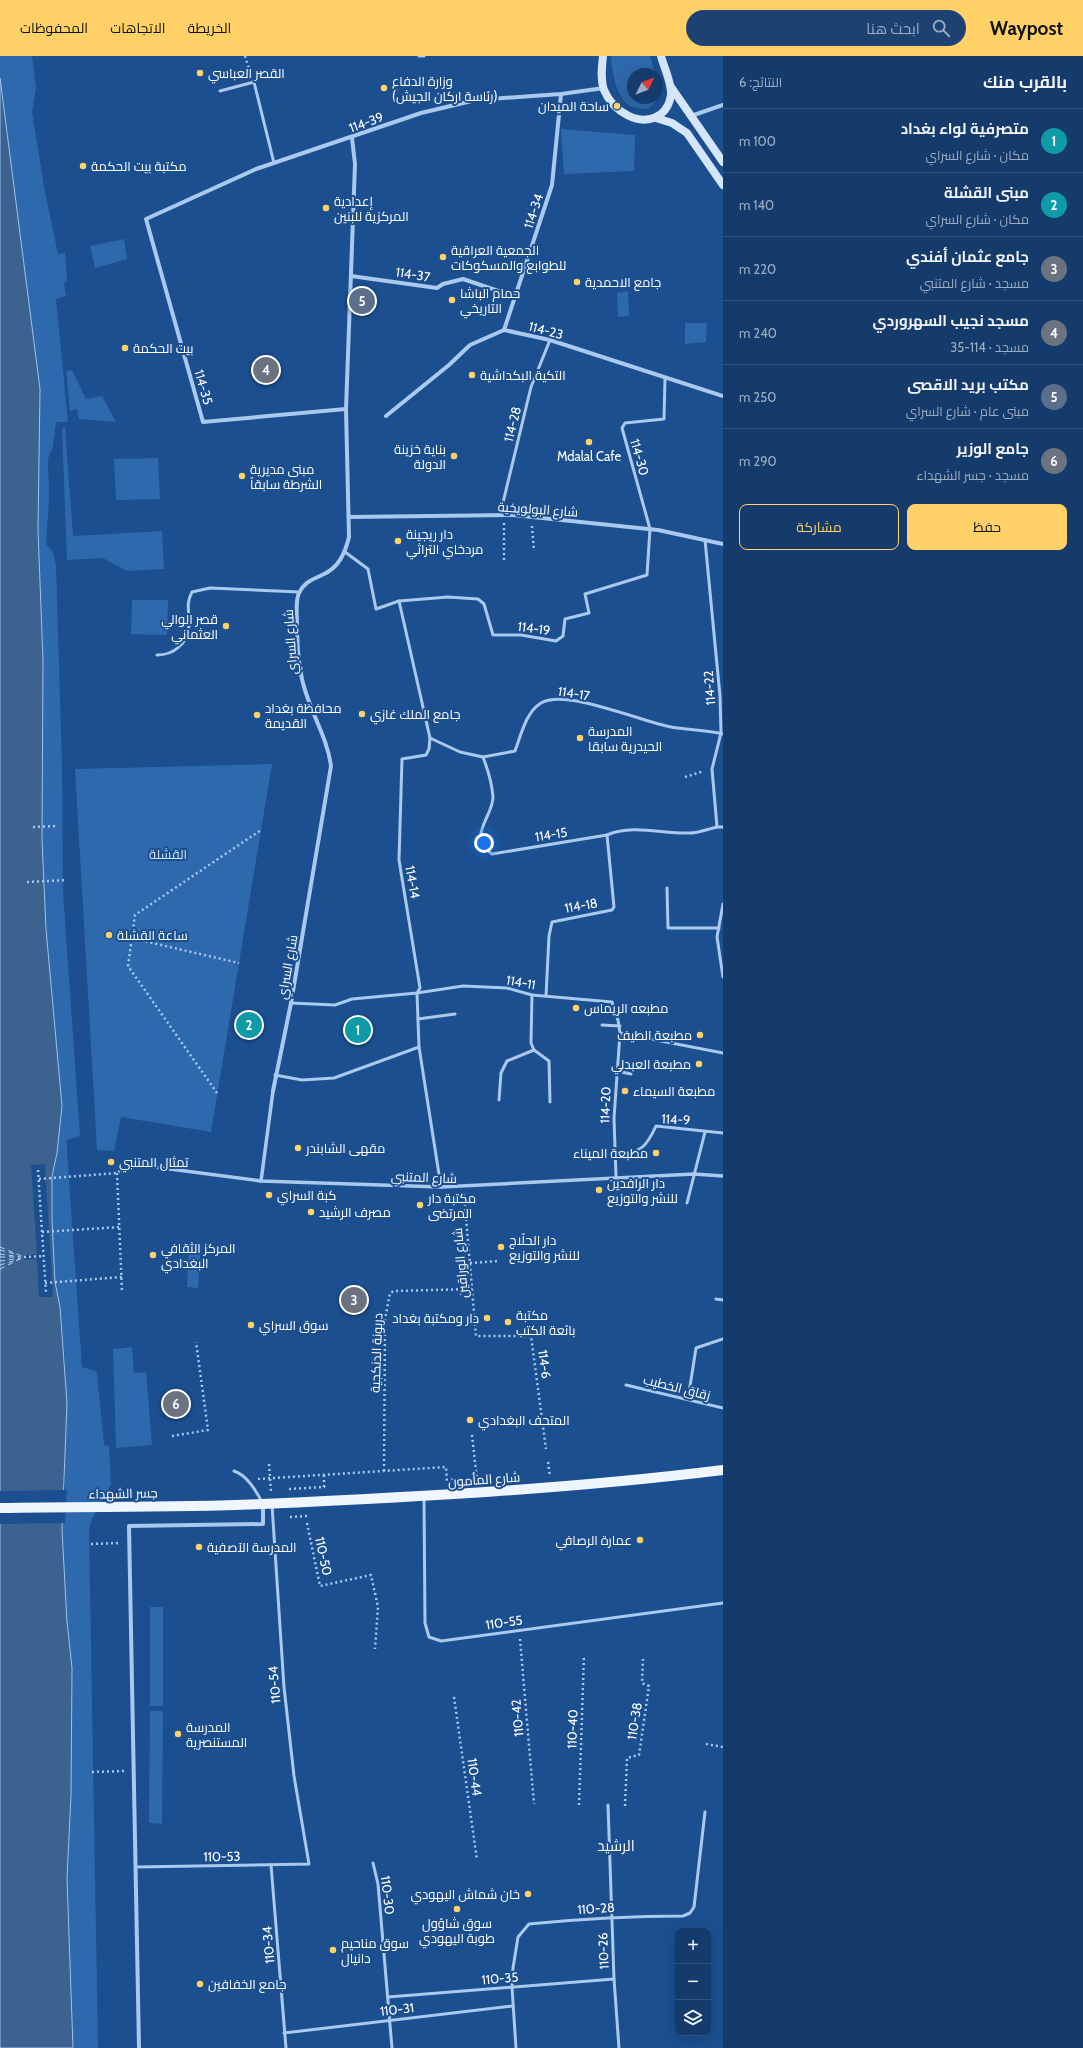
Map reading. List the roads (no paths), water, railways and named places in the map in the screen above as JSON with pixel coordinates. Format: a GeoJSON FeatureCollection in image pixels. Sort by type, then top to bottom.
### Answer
{"type":"FeatureCollection","features":[{"type":"Feature","properties":{"kind":"main road"},"geometry":{"type":"LineString","coordinates":[[603,56],[601,76],[604,88],[614,105],[626,114],[642,120],[656,118],[672,123],[687,133],[723,185]]}},
{"type":"Feature","properties":{"kind":"main road"},"geometry":{"type":"LineString","coordinates":[[656,118],[664,112],[669,103],[671,93],[661,56]]}},
{"type":"Feature","properties":{"kind":"main road"},"geometry":{"type":"LineString","coordinates":[[668,82],[723,162]]}},
{"type":"Feature","properties":{"kind":"main road","name":"شارع المأمون"},"geometry":{"type":"LineString","coordinates":[[246,1504],[448,1495],[635,1481],[723,1470]]}},
{"type":"Feature","properties":{"kind":"main road","name":"جسر الشهداء"},"geometry":{"type":"LineString","coordinates":[[0,1508],[246,1504]]}},
{"type":"Feature","properties":{"kind":"street","name":"114-39"},"geometry":{"type":"LineString","coordinates":[[146,219],[256,169],[352,138],[421,113],[476,100],[561,94],[604,88]]}},
{"type":"Feature","properties":{"kind":"street","name":"114-34"},"geometry":{"type":"LineString","coordinates":[[504,330],[552,185],[561,94]]}},
{"type":"Feature","properties":{"kind":"street"},"geometry":{"type":"LineString","coordinates":[[690,116],[723,105]]}},
{"type":"Feature","properties":{"kind":"street","name":"شارع السراي"},"geometry":{"type":"LineString","coordinates":[[261,1181],[275,1075],[291,1003],[332,766],[329,749],[303,683],[297,641],[297,600],[299,592],[304,584],[312,578],[332,570],[345,552],[349,537],[346,409],[355,164],[352,138]]}},
{"type":"Feature","properties":{"kind":"street","name":"114-35"},"geometry":{"type":"LineString","coordinates":[[146,219],[203,422],[346,409]]}},
{"type":"Feature","properties":{"kind":"street","name":"114-37"},"geometry":{"type":"LineString","coordinates":[[351,276],[437,288],[463,279],[516,297]]}},
{"type":"Feature","properties":{"kind":"street"},"geometry":{"type":"LineString","coordinates":[[386,416],[470,345],[504,330]]}},
{"type":"Feature","properties":{"kind":"street","name":"114-23"},"geometry":{"type":"LineString","coordinates":[[504,330],[550,340],[723,396]]}},
{"type":"Feature","properties":{"kind":"street","name":"شارع البولويخية"},"geometry":{"type":"LineString","coordinates":[[349,517],[502,515],[531,517],[650,529],[723,544]]}},
{"type":"Feature","properties":{"kind":"street","name":"شارع المتنبي"},"geometry":{"type":"LineString","coordinates":[[124,1163],[261,1181],[441,1188],[464,1188],[694,1174],[723,1176]]}},
{"type":"Feature","properties":{"kind":"street"},"geometry":{"type":"LineString","coordinates":[[139,2048],[129,1526],[263,1524],[267,1504]]}},
{"type":"Feature","properties":{"kind":"lane"},"geometry":{"type":"LineString","coordinates":[[419,56],[424,56]]}},
{"type":"Feature","properties":{"kind":"lane"},"geometry":{"type":"LineString","coordinates":[[220,91],[254,82],[274,163]]}},
{"type":"Feature","properties":{"kind":"lane","name":"114-28"},"geometry":{"type":"LineString","coordinates":[[502,515],[531,387],[550,340]]}},
{"type":"Feature","properties":{"kind":"lane","name":"114-30"},"geometry":{"type":"LineString","coordinates":[[650,529],[622,428],[626,423],[664,419],[665,378]]}},
{"type":"Feature","properties":{"kind":"lane","name":"114-19"},"geometry":{"type":"LineString","coordinates":[[345,552],[368,569],[376,609],[399,601],[448,597],[478,599],[484,604],[493,635],[521,635],[556,642],[563,636],[565,619],[589,613],[585,594],[647,575],[650,529]]}},
{"type":"Feature","properties":{"kind":"lane","name":"114-22"},"geometry":{"type":"LineString","coordinates":[[705,540],[720,696],[722,734],[712,769],[717,827]]}},
{"type":"Feature","properties":{"kind":"lane"},"geometry":{"type":"LineString","coordinates":[[157,655],[168,655],[177,650],[184,641],[189,626],[188,601],[192,592],[210,588],[299,592]]}},
{"type":"Feature","properties":{"kind":"lane"},"geometry":{"type":"LineString","coordinates":[[399,601],[430,738]]}},
{"type":"Feature","properties":{"kind":"lane","name":"114-17"},"geometry":{"type":"LineString","coordinates":[[430,738],[460,752],[483,757],[515,751],[531,712],[542,703],[552,699],[567,700],[628,713],[656,724],[722,734]]}},
{"type":"Feature","properties":{"kind":"lane","name":"114-14"},"geometry":{"type":"LineString","coordinates":[[430,738],[429,749],[426,755],[402,759],[399,860],[420,988],[417,994],[419,1047],[441,1188]]}},
{"type":"Feature","properties":{"kind":"lane","name":"114-15"},"geometry":{"type":"LineString","coordinates":[[483,757],[490,778],[493,799],[481,830],[481,842],[485,850],[492,854],[607,835],[617,831],[636,830],[691,833],[717,827]]}},
{"type":"Feature","properties":{"kind":"lane"},"geometry":{"type":"LineString","coordinates":[[717,827],[723,827]]}},
{"type":"Feature","properties":{"kind":"lane","name":"114-18"},"geometry":{"type":"LineString","coordinates":[[546,996],[549,936],[552,922],[612,910],[614,907],[607,835]]}},
{"type":"Feature","properties":{"kind":"lane"},"geometry":{"type":"LineString","coordinates":[[667,888],[668,928],[719,928]]}},
{"type":"Feature","properties":{"kind":"lane"},"geometry":{"type":"LineString","coordinates":[[723,904],[717,937],[723,977]]}},
{"type":"Feature","properties":{"kind":"lane"},"geometry":{"type":"LineString","coordinates":[[717,937],[723,938]]}},
{"type":"Feature","properties":{"kind":"lane","name":"114-11"},"geometry":{"type":"LineString","coordinates":[[291,1003],[335,1005],[352,999],[417,994],[463,986],[507,988],[532,995],[612,1002],[620,1026],[620,1033]]}},
{"type":"Feature","properties":{"kind":"lane"},"geometry":{"type":"LineString","coordinates":[[532,995],[531,1043],[534,1050],[549,1061],[550,1102]]}},
{"type":"Feature","properties":{"kind":"lane"},"geometry":{"type":"LineString","coordinates":[[418,1019],[455,1014]]}},
{"type":"Feature","properties":{"kind":"lane"},"geometry":{"type":"LineString","coordinates":[[602,1025],[620,1026]]}},
{"type":"Feature","properties":{"kind":"lane"},"geometry":{"type":"LineString","coordinates":[[620,1033],[723,1053]]}},
{"type":"Feature","properties":{"kind":"lane","name":"114-20"},"geometry":{"type":"LineString","coordinates":[[616,1178],[614,1118],[620,1033]]}},
{"type":"Feature","properties":{"kind":"lane"},"geometry":{"type":"LineString","coordinates":[[275,1075],[302,1080],[334,1078],[419,1047]]}},
{"type":"Feature","properties":{"kind":"lane"},"geometry":{"type":"LineString","coordinates":[[499,1100],[501,1073],[507,1061],[534,1050]]}},
{"type":"Feature","properties":{"kind":"lane"},"geometry":{"type":"LineString","coordinates":[[617,1071],[631,1074]]}},
{"type":"Feature","properties":{"kind":"lane","name":"114-9"},"geometry":{"type":"LineString","coordinates":[[616,1154],[629,1153],[641,1149],[650,1138],[656,1126],[723,1133]]}},
{"type":"Feature","properties":{"kind":"lane"},"geometry":{"type":"LineString","coordinates":[[687,1203],[706,1132]]}},
{"type":"Feature","properties":{"kind":"lane"},"geometry":{"type":"LineString","coordinates":[[716,1299],[723,1300]]}},
{"type":"Feature","properties":{"kind":"lane"},"geometry":{"type":"LineString","coordinates":[[688,1399],[696,1348],[723,1339]]}},
{"type":"Feature","properties":{"kind":"lane","name":"زقاق الخطيب"},"geometry":{"type":"LineString","coordinates":[[626,1384],[723,1408]]}},
{"type":"Feature","properties":{"kind":"lane"},"geometry":{"type":"LineString","coordinates":[[234,1471],[243,1476],[267,1504]]}},
{"type":"Feature","properties":{"kind":"lane","name":"110-55"},"geometry":{"type":"LineString","coordinates":[[424,1496],[425,1623],[429,1637],[441,1641],[723,1603]]}},
{"type":"Feature","properties":{"kind":"lane","name":"110-54"},"geometry":{"type":"LineString","coordinates":[[267,1504],[294,1776],[309,1864]]}},
{"type":"Feature","properties":{"kind":"lane","name":"110-26"},"geometry":{"type":"LineString","coordinates":[[608,1805],[614,1979],[619,2048]]}},
{"type":"Feature","properties":{"kind":"lane","name":"110-28"},"geometry":{"type":"LineString","coordinates":[[516,2048],[512,1987],[518,1937],[529,1924],[612,1917],[683,1916],[690,1913],[694,1907],[705,1812]]}},
{"type":"Feature","properties":{"kind":"lane","name":"110-30"},"geometry":{"type":"LineString","coordinates":[[373,1863],[378,1884],[392,2048]]}},
{"type":"Feature","properties":{"kind":"lane","name":"110-53"},"geometry":{"type":"LineString","coordinates":[[136,1867],[309,1864]]}},
{"type":"Feature","properties":{"kind":"lane","name":"110-34"},"geometry":{"type":"LineString","coordinates":[[271,1865],[286,2048]]}},
{"type":"Feature","properties":{"kind":"lane","name":"110-35"},"geometry":{"type":"LineString","coordinates":[[388,1997],[614,1979]]}},
{"type":"Feature","properties":{"kind":"lane","name":"110-31"},"geometry":{"type":"LineString","coordinates":[[284,2033],[513,2006]]}},
{"type":"Feature","properties":{"kind":"place","name":"القصر العباسي"},"geometry":{"type":"Point","coordinates":[200,73]}},
{"type":"Feature","properties":{"kind":"place","name":"وزارة الدفاع (رئاسة اركان الجيش)"},"geometry":{"type":"Point","coordinates":[384,88]}},
{"type":"Feature","properties":{"kind":"place","name":"ساحة الميدان"},"geometry":{"type":"Point","coordinates":[617,106]}},
{"type":"Feature","properties":{"kind":"place","name":"مكتبة بيت الحكمة"},"geometry":{"type":"Point","coordinates":[83,166]}},
{"type":"Feature","properties":{"kind":"place","name":"إعدادية المركزية للبنين"},"geometry":{"type":"Point","coordinates":[326,208]}},
{"type":"Feature","properties":{"kind":"place","name":"الجمعية العراقية للطوابع والمسكوكات"},"geometry":{"type":"Point","coordinates":[443,257]}},
{"type":"Feature","properties":{"kind":"place","name":"جامع الاحمدية"},"geometry":{"type":"Point","coordinates":[577,282]}},
{"type":"Feature","properties":{"kind":"place","name":"حمام الباشا التاريخي"},"geometry":{"type":"Point","coordinates":[452,300]}},
{"type":"Feature","properties":{"kind":"place","name":"مكتب بريد الاقصى"},"geometry":{"type":"Point","coordinates":[362,301]}},
{"type":"Feature","properties":{"kind":"place","name":"بيت الحكمة"},"geometry":{"type":"Point","coordinates":[125,348]}},
{"type":"Feature","properties":{"kind":"place","name":"مسجد نجيب السهروردي"},"geometry":{"type":"Point","coordinates":[266,370]}},
{"type":"Feature","properties":{"kind":"place","name":"التكية البكداشية"},"geometry":{"type":"Point","coordinates":[472,375]}},
{"type":"Feature","properties":{"kind":"place","name":"Mdalal Cafe"},"geometry":{"type":"Point","coordinates":[589,442]}},
{"type":"Feature","properties":{"kind":"place","name":"بناية خزينة الدولة"},"geometry":{"type":"Point","coordinates":[454,456]}},
{"type":"Feature","properties":{"kind":"place","name":"مبنى مديرية الشرطة سابقاً"},"geometry":{"type":"Point","coordinates":[242,476]}},
{"type":"Feature","properties":{"kind":"place","name":"دار ريجينة مردخاي التراثي"},"geometry":{"type":"Point","coordinates":[398,541]}},
{"type":"Feature","properties":{"kind":"place","name":"قصر الوالي العثماني"},"geometry":{"type":"Point","coordinates":[226,626]}},
{"type":"Feature","properties":{"kind":"place","name":"جامع الملك غازي"},"geometry":{"type":"Point","coordinates":[362,714]}},
{"type":"Feature","properties":{"kind":"place","name":"محافظة بغداد القديمة"},"geometry":{"type":"Point","coordinates":[257,715]}},
{"type":"Feature","properties":{"kind":"place","name":"المدرسة الحيدرية سابقا"},"geometry":{"type":"Point","coordinates":[580,738]}},
{"type":"Feature","properties":{"kind":"place","name":"ساعة القشلة"},"geometry":{"type":"Point","coordinates":[109,935]}},
{"type":"Feature","properties":{"kind":"place","name":"مطبعه الريماس"},"geometry":{"type":"Point","coordinates":[576,1008]}},
{"type":"Feature","properties":{"kind":"place","name":"مبنى القشلة"},"geometry":{"type":"Point","coordinates":[249,1025]}},
{"type":"Feature","properties":{"kind":"place","name":"متصرفية لواء بغداد"},"geometry":{"type":"Point","coordinates":[358,1030]}},
{"type":"Feature","properties":{"kind":"place","name":"مطبعة الطيف"},"geometry":{"type":"Point","coordinates":[700,1035]}},
{"type":"Feature","properties":{"kind":"place","name":"مطبعة العبدلي"},"geometry":{"type":"Point","coordinates":[699,1064]}},
{"type":"Feature","properties":{"kind":"place","name":"مطبعة السيماء"},"geometry":{"type":"Point","coordinates":[625,1091]}},
{"type":"Feature","properties":{"kind":"place","name":"مقهى الشابندر"},"geometry":{"type":"Point","coordinates":[298,1148]}},
{"type":"Feature","properties":{"kind":"place","name":"مطبعة الميناء"},"geometry":{"type":"Point","coordinates":[656,1153]}},
{"type":"Feature","properties":{"kind":"place","name":"تمثال المتنبي"},"geometry":{"type":"Point","coordinates":[111,1162]}},
{"type":"Feature","properties":{"kind":"place","name":"دار الرافدين للنشر والتوزيع"},"geometry":{"type":"Point","coordinates":[599,1190]}},
{"type":"Feature","properties":{"kind":"place","name":"كبة السراي"},"geometry":{"type":"Point","coordinates":[269,1195]}},
{"type":"Feature","properties":{"kind":"place","name":"مكتبة دار المرتضى"},"geometry":{"type":"Point","coordinates":[420,1205]}},
{"type":"Feature","properties":{"kind":"place","name":"مصرف الرشيد"},"geometry":{"type":"Point","coordinates":[311,1212]}},
{"type":"Feature","properties":{"kind":"place","name":"دار الحلّاج للنشر والتوزيع"},"geometry":{"type":"Point","coordinates":[501,1247]}},
{"type":"Feature","properties":{"kind":"place","name":"المركز الثقافي البغدادي"},"geometry":{"type":"Point","coordinates":[153,1255]}},
{"type":"Feature","properties":{"kind":"place","name":"جامع عثمان أفندي"},"geometry":{"type":"Point","coordinates":[354,1300]}},
{"type":"Feature","properties":{"kind":"place","name":"دار ومكتبة بغداد"},"geometry":{"type":"Point","coordinates":[487,1318]}},
{"type":"Feature","properties":{"kind":"place","name":"مكتبة بائعة الكتب"},"geometry":{"type":"Point","coordinates":[508,1322]}},
{"type":"Feature","properties":{"kind":"place","name":"سوق السراي"},"geometry":{"type":"Point","coordinates":[251,1325]}},
{"type":"Feature","properties":{"kind":"place","name":"جامع الوزير"},"geometry":{"type":"Point","coordinates":[176,1404]}},
{"type":"Feature","properties":{"kind":"place","name":"المتحف البغدادي"},"geometry":{"type":"Point","coordinates":[470,1420]}},
{"type":"Feature","properties":{"kind":"place","name":"عمارة الرصافي"},"geometry":{"type":"Point","coordinates":[640,1540]}},
{"type":"Feature","properties":{"kind":"place","name":"المدرسة الآصفية"},"geometry":{"type":"Point","coordinates":[199,1547]}},
{"type":"Feature","properties":{"kind":"place","name":"المدرسة المستنصرية"},"geometry":{"type":"Point","coordinates":[178,1734]}},
{"type":"Feature","properties":{"kind":"place","name":"خان شماش اليهودي"},"geometry":{"type":"Point","coordinates":[528,1894]}},
{"type":"Feature","properties":{"kind":"place","name":"سوق شاؤول طوبة اليهودي"},"geometry":{"type":"Point","coordinates":[457,1909]}},
{"type":"Feature","properties":{"kind":"place","name":"سوق مناحيم دانيال"},"geometry":{"type":"Point","coordinates":[333,1950]}},
{"type":"Feature","properties":{"kind":"place","name":"جامع الخفافين"},"geometry":{"type":"Point","coordinates":[200,1984]}},
{"type":"Feature","properties":{"kind":"district","name":"الرشيد"},"geometry":{"type":"Point","coordinates":[616,1846]}},
{"type":"Feature","properties":{"kind":"park label","name":"القشلة"},"geometry":{"type":"Point","coordinates":[168,854]}}]}
